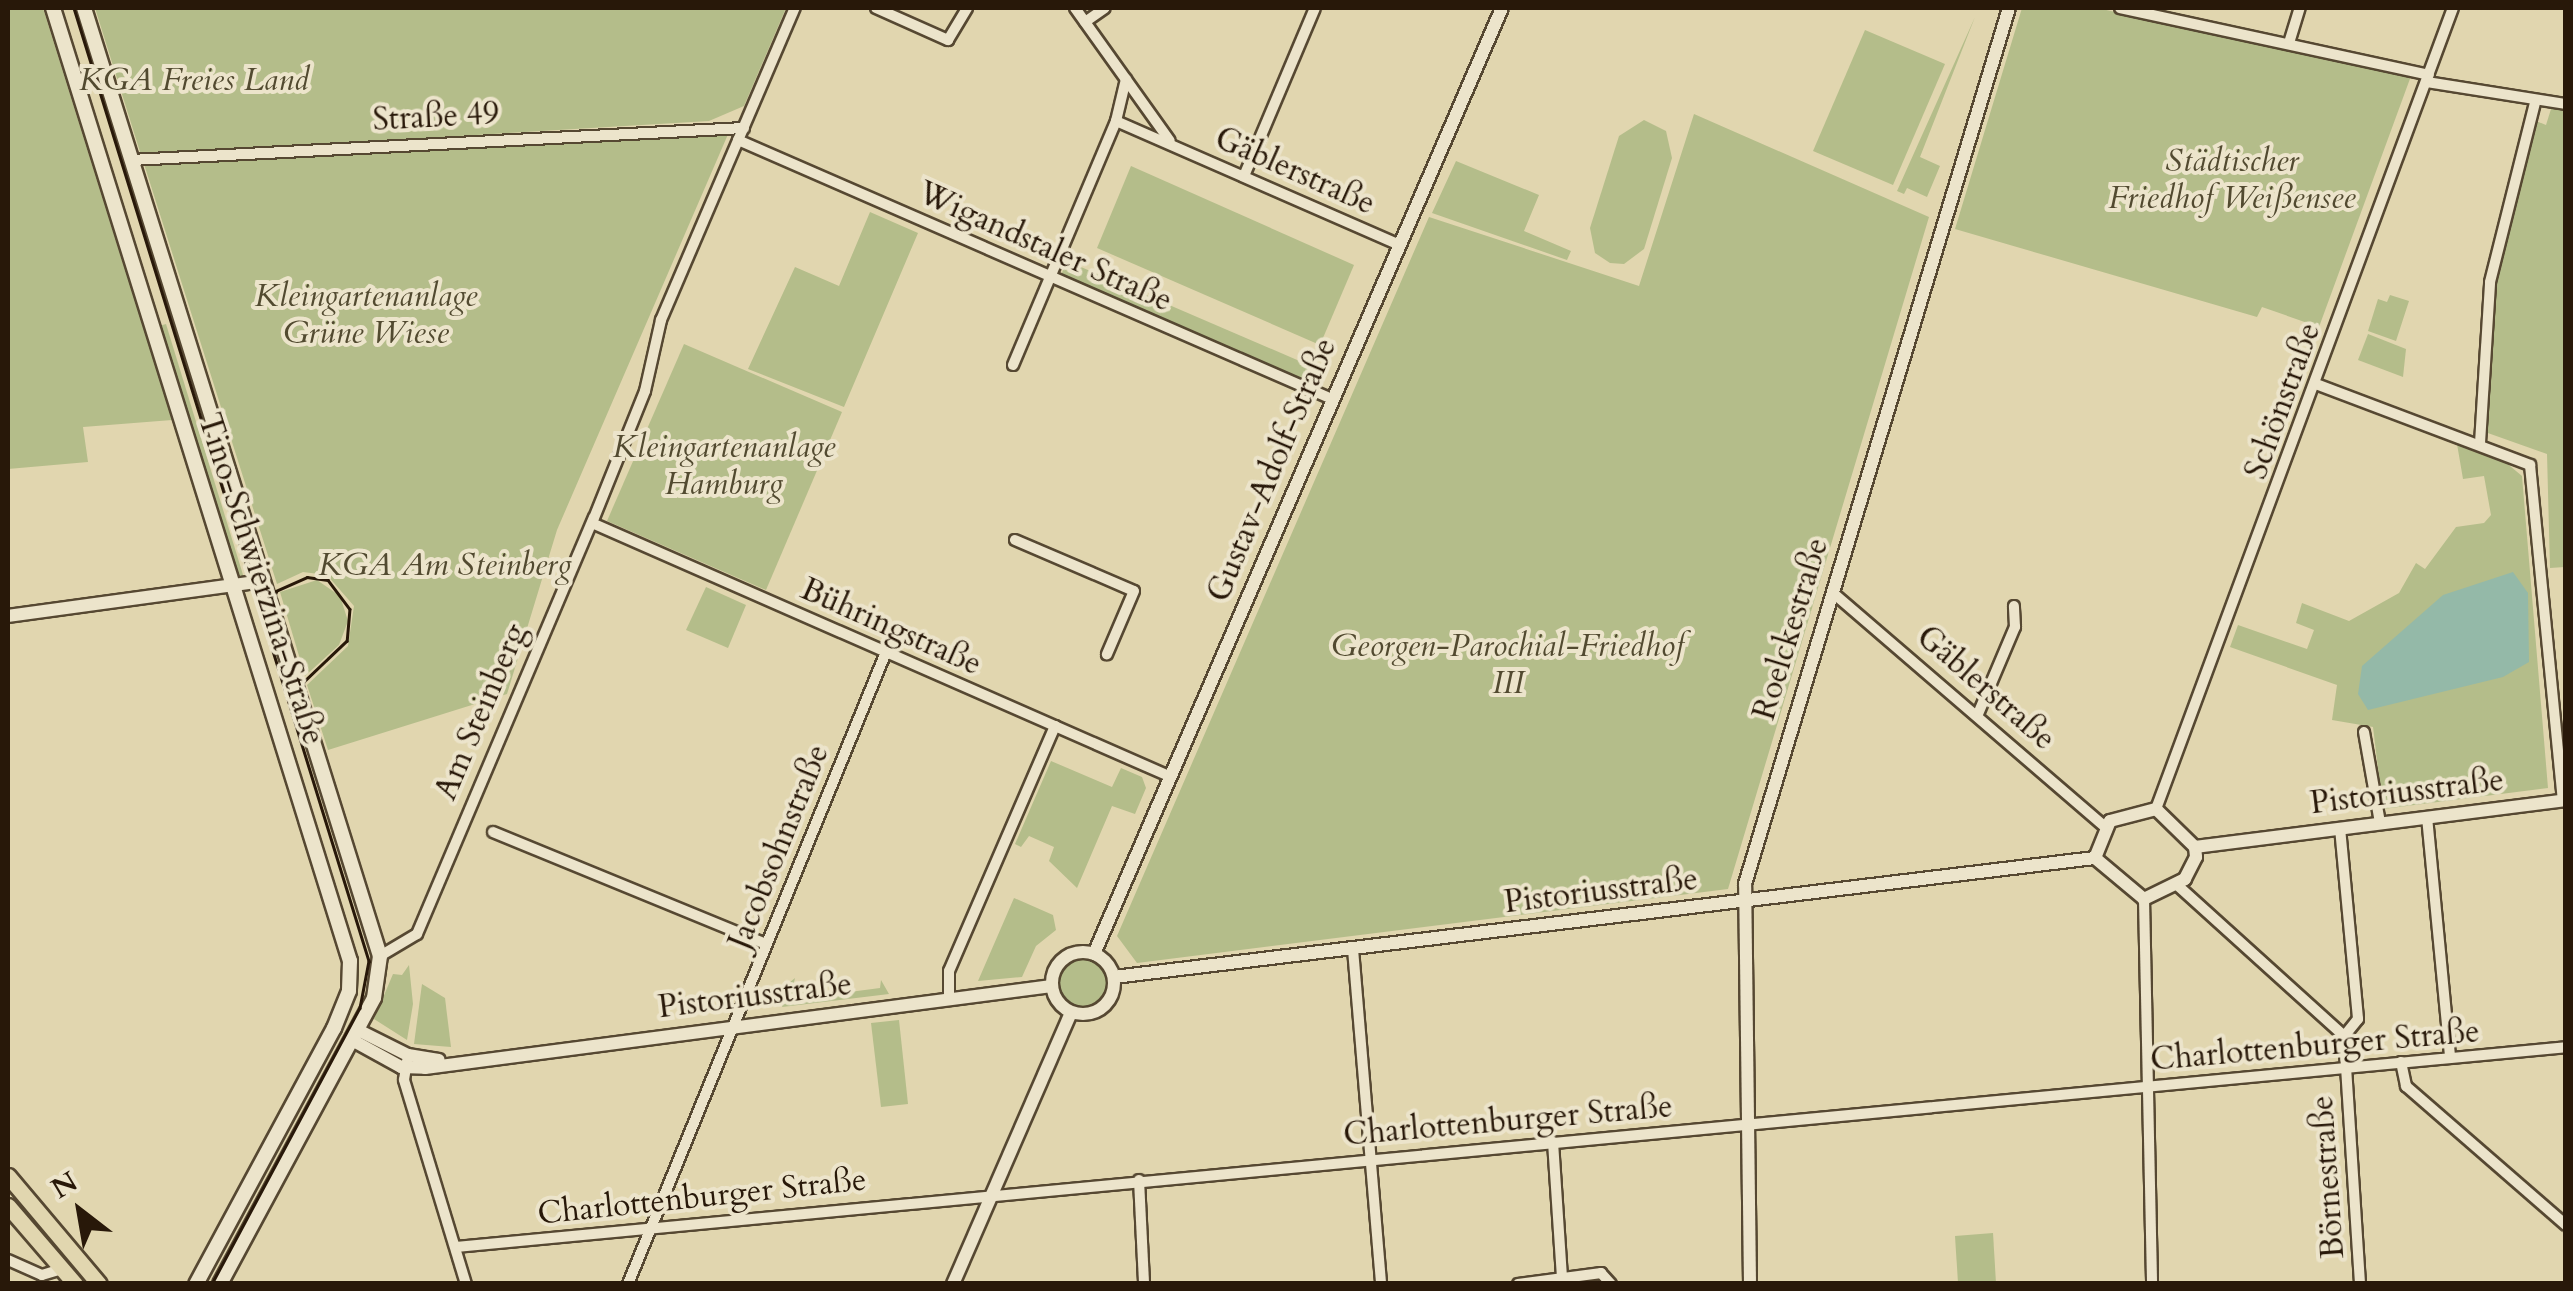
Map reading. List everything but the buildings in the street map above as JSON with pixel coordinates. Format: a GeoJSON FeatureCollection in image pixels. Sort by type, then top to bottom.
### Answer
{"type":"FeatureCollection","features":[{"type":"Feature","properties":{"kind":"main road","name":"Tino-Schwierzina-Straße"},"geometry":{"type":"LineString","coordinates":[[53,8],[347,949],[348,1033]]}},
{"type":"Feature","properties":{"kind":"main road","name":"Tino-Schwierzina-Straße"},"geometry":{"type":"LineString","coordinates":[[84,8],[380,956]]}},
{"type":"Feature","properties":{"kind":"main road"},"geometry":{"type":"LineString","coordinates":[[97,148],[124,140]]}},
{"type":"Feature","properties":{"kind":"main road"},"geometry":{"type":"LineString","coordinates":[[196,1284],[380,983],[380,956]]}},
{"type":"Feature","properties":{"kind":"main road"},"geometry":{"type":"LineString","coordinates":[[220,1284],[348,1033]]}},
{"type":"Feature","properties":{"kind":"main road"},"geometry":{"type":"LineString","coordinates":[[10,1183],[99,1284]]}},
{"type":"Feature","properties":{"kind":"main road"},"geometry":{"type":"LineString","coordinates":[[8,1206],[75,1284]]}},
{"type":"Feature","properties":{"kind":"street","name":"Am Steinberg"},"geometry":{"type":"LineString","coordinates":[[380,956],[417,934],[592,524],[645,392],[661,320],[795,8]]}},
{"type":"Feature","properties":{"kind":"street"},"geometry":{"type":"LineString","coordinates":[[876,8],[948,40],[967,8]]}},
{"type":"Feature","properties":{"kind":"street","name":"Gäblerstraße"},"geometry":{"type":"LineString","coordinates":[[1074,8],[1172,144]]}},
{"type":"Feature","properties":{"kind":"street"},"geometry":{"type":"LineString","coordinates":[[1085,22],[1105,8]]}},
{"type":"Feature","properties":{"kind":"street"},"geometry":{"type":"LineString","coordinates":[[1244,176],[1314,8]]}},
{"type":"Feature","properties":{"kind":"street","name":"Gustav-Adolf-Straße"},"geometry":{"type":"LineString","coordinates":[[1094,954],[1502,8]]}},
{"type":"Feature","properties":{"kind":"street","name":"Roelckestraße"},"geometry":{"type":"LineString","coordinates":[[1750,1284],[1742,901],[2009,8]]}},
{"type":"Feature","properties":{"kind":"street"},"geometry":{"type":"LineString","coordinates":[[2120,8],[2154,11],[2534,104],[2566,104]]}},
{"type":"Feature","properties":{"kind":"street"},"geometry":{"type":"LineString","coordinates":[[2289,43],[2300,8]]}},
{"type":"Feature","properties":{"kind":"street","name":"Schönstraße"},"geometry":{"type":"LineString","coordinates":[[2156,809],[2453,8]]}},
{"type":"Feature","properties":{"kind":"street"},"geometry":{"type":"LineString","coordinates":[[1013,365],[1116,121],[1126,79]]}},
{"type":"Feature","properties":{"kind":"street"},"geometry":{"type":"LineString","coordinates":[[2480,444],[2490,282],[2534,104]]}},
{"type":"Feature","properties":{"kind":"street","name":"Gäblerstraße"},"geometry":{"type":"LineString","coordinates":[[1116,121],[1398,244]]}},
{"type":"Feature","properties":{"kind":"street","name":"Straße 49"},"geometry":{"type":"LineString","coordinates":[[131,160],[744,128]]}},
{"type":"Feature","properties":{"kind":"street","name":"Wigandstaler Straße"},"geometry":{"type":"LineString","coordinates":[[738,140],[1332,398]]}},
{"type":"Feature","properties":{"kind":"street"},"geometry":{"type":"LineString","coordinates":[[2316,384],[2517,456],[2533,471],[2564,800]]}},
{"type":"Feature","properties":{"kind":"street","name":"Bühringstraße"},"geometry":{"type":"LineString","coordinates":[[592,524],[1170,776]]}},
{"type":"Feature","properties":{"kind":"street"},"geometry":{"type":"LineString","coordinates":[[1015,540],[1134,591],[1108,654]]}},
{"type":"Feature","properties":{"kind":"street"},"geometry":{"type":"LineString","coordinates":[[8,616],[234,589],[263,580]]}},
{"type":"Feature","properties":{"kind":"street","name":"Gäblerstraße"},"geometry":{"type":"LineString","coordinates":[[1832,592],[2104,826]]}},
{"type":"Feature","properties":{"kind":"street"},"geometry":{"type":"LineString","coordinates":[[1978,714],[2015,627],[2014,606]]}},
{"type":"Feature","properties":{"kind":"street","name":"Jacobsohnstraße"},"geometry":{"type":"LineString","coordinates":[[628,1284],[886,652]]}},
{"type":"Feature","properties":{"kind":"street"},"geometry":{"type":"LineString","coordinates":[[949,1000],[949,971],[1055,726]]}},
{"type":"Feature","properties":{"kind":"street"},"geometry":{"type":"LineString","coordinates":[[2364,732],[2380,824]]}},
{"type":"Feature","properties":{"kind":"street","name":"Pistoriusstraße"},"geometry":{"type":"LineString","coordinates":[[2195,847],[2564,800]]}},
{"type":"Feature","properties":{"kind":"street"},"geometry":{"type":"LineString","coordinates":[[2144,899],[2191,872],[2195,847],[2156,809],[2104,826],[2095,858],[2144,899],[2152,1284]]}},
{"type":"Feature","properties":{"kind":"street"},"geometry":{"type":"LineString","coordinates":[[2427,817],[2450,1058]]}},
{"type":"Feature","properties":{"kind":"street","name":"Börnestraße"},"geometry":{"type":"LineString","coordinates":[[2340,828],[2358,1019],[2344,1036],[2360,1284]]}},
{"type":"Feature","properties":{"kind":"street"},"geometry":{"type":"LineString","coordinates":[[493,832],[766,944]]}},
{"type":"Feature","properties":{"kind":"street","name":"Pistoriusstraße"},"geometry":{"type":"LineString","coordinates":[[1114,977],[2095,858]]}},
{"type":"Feature","properties":{"kind":"street"},"geometry":{"type":"LineString","coordinates":[[2176,884],[2344,1036]]}},
{"type":"Feature","properties":{"kind":"street"},"geometry":{"type":"LineString","coordinates":[[1353,949],[1380,1284]]}},
{"type":"Feature","properties":{"kind":"street"},"geometry":{"type":"LineString","coordinates":[[1094,954],[1114,977],[1105,1005],[1088,1014],[1071,1012],[1052,986],[1064,959],[1094,954]]}},
{"type":"Feature","properties":{"kind":"street","name":"Pistoriusstraße"},"geometry":{"type":"LineString","coordinates":[[348,1033],[406,1062],[464,1059],[1052,986]]}},
{"type":"Feature","properties":{"kind":"street"},"geometry":{"type":"LineString","coordinates":[[953,1284],[1071,1012]]}},
{"type":"Feature","properties":{"kind":"street","name":"Charlottenburger Straße"},"geometry":{"type":"LineString","coordinates":[[456,1247],[652,1225],[2566,1047]]}},
{"type":"Feature","properties":{"kind":"street"},"geometry":{"type":"LineString","coordinates":[[406,1062],[466,1284]]}},
{"type":"Feature","properties":{"kind":"street"},"geometry":{"type":"LineString","coordinates":[[2401,1062],[2406,1086],[2566,1226]]}},
{"type":"Feature","properties":{"kind":"street"},"geometry":{"type":"LineString","coordinates":[[1552,1142],[1562,1277]]}},
{"type":"Feature","properties":{"kind":"street"},"geometry":{"type":"LineString","coordinates":[[1139,1180],[1144,1284]]}},
{"type":"Feature","properties":{"kind":"street"},"geometry":{"type":"LineString","coordinates":[[8,1260],[29,1272],[52,1275],[62,1268]]}},
{"type":"Feature","properties":{"kind":"street"},"geometry":{"type":"LineString","coordinates":[[16,1284],[29,1272]]}},
{"type":"Feature","properties":{"kind":"street"},"geometry":{"type":"LineString","coordinates":[[1518,1284],[1562,1277],[1610,1281]]}},
{"type":"Feature","properties":{"kind":"green space"},"geometry":{"type":"Polygon","coordinates":[[[8,8],[43,8],[172,420],[83,427],[88,462],[8,469],[8,8]]]}},
{"type":"Feature","properties":{"kind":"green space","name":"KGA Freies Land"},"geometry":{"type":"Polygon","coordinates":[[[95,8],[786,8],[744,106],[709,121],[141,155],[95,8]]]}},
{"type":"Feature","properties":{"kind":"green space","name":"Städtischer Friedhof Weißensee"},"geometry":{"type":"Polygon","coordinates":[[[2022,8],[2097,8],[2411,76],[2319,327],[2262,307],[2257,317],[1955,229],[2022,8]]]}},
{"type":"Feature","properties":{"kind":"green space"},"geometry":{"type":"Polygon","coordinates":[[[1975,17],[1920,157],[1940,166],[1927,197],[1907,188],[1904,194],[1897,191],[1975,17]]]}},
{"type":"Feature","properties":{"kind":"green space"},"geometry":{"type":"Polygon","coordinates":[[[1865,30],[1945,64],[1893,185],[1813,151],[1865,30]]]}},
{"type":"Feature","properties":{"kind":"green space"},"geometry":{"type":"Polygon","coordinates":[[[2551,109],[2565,109],[2565,567],[2550,568],[2547,454],[2485,432],[2495,284],[2518,175],[2536,121],[2546,125],[2551,109]]]}},
{"type":"Feature","properties":{"kind":"green space","name":"Georgen-Parochial-Friedhof III"},"geometry":{"type":"Polygon","coordinates":[[[1694,114],[1929,217],[1728,889],[1137,963],[1117,936],[1429,217],[1639,286],[1694,114]]]}},
{"type":"Feature","properties":{"kind":"green space"},"geometry":{"type":"Polygon","coordinates":[[[1644,120],[1666,131],[1672,158],[1644,249],[1624,264],[1610,263],[1595,253],[1590,228],[1619,136],[1644,120]]]}},
{"type":"Feature","properties":{"kind":"green space","name":"Kleingartenanlage Grüne Wiese"},"geometry":{"type":"Polygon","coordinates":[[[729,132],[557,530],[507,694],[328,750],[307,685],[348,646],[354,606],[327,575],[303,572],[277,584],[144,164],[729,132]]]}},
{"type":"Feature","properties":{"kind":"green space"},"geometry":{"type":"Polygon","coordinates":[[[1456,161],[1539,195],[1524,231],[1571,251],[1567,260],[1432,213],[1456,161]]]}},
{"type":"Feature","properties":{"kind":"green space"},"geometry":{"type":"Polygon","coordinates":[[[1131,166],[1354,265],[1320,345],[1097,248],[1131,166]]]}},
{"type":"Feature","properties":{"kind":"green space"},"geometry":{"type":"Polygon","coordinates":[[[870,212],[918,233],[844,407],[748,369],[795,267],[839,286],[870,212]]]}},
{"type":"Feature","properties":{"kind":"green space"},"geometry":{"type":"Polygon","coordinates":[[[1067,261],[1325,372],[1319,387],[1061,275],[1067,261]]]}},
{"type":"Feature","properties":{"kind":"green space"},"geometry":{"type":"Polygon","coordinates":[[[2390,295],[2409,301],[2396,341],[2368,331],[2378,299],[2387,302],[2390,295]]]}},
{"type":"Feature","properties":{"kind":"green space"},"geometry":{"type":"Polygon","coordinates":[[[166,324],[244,578],[238,580],[159,326],[166,324]]]}},
{"type":"Feature","properties":{"kind":"green space"},"geometry":{"type":"Polygon","coordinates":[[[2368,334],[2406,349],[2403,377],[2358,360],[2368,334]]]}},
{"type":"Feature","properties":{"kind":"green space","name":"Kleingartenanlage Hamburg"},"geometry":{"type":"Polygon","coordinates":[[[684,344],[842,412],[766,590],[607,521],[684,344]]]}},
{"type":"Feature","properties":{"kind":"green space"},"geometry":{"type":"Polygon","coordinates":[[[2457,444],[2504,461],[2522,476],[2548,788],[2383,809],[2373,727],[2332,720],[2337,685],[2230,647],[2238,625],[2307,649],[2314,630],[2296,623],[2302,603],[2349,621],[2399,593],[2416,563],[2425,569],[2456,527],[2484,523],[2491,515],[2484,476],[2463,479],[2457,444]]]}},
{"type":"Feature","properties":{"kind":"green space","name":"KGA Am Steinberg"},"geometry":{"type":"Polygon","coordinates":[[[317,580],[340,596],[348,621],[339,645],[305,676],[280,592],[317,580]]]}},
{"type":"Feature","properties":{"kind":"green space"},"geometry":{"type":"Polygon","coordinates":[[[706,587],[746,605],[728,648],[686,630],[706,587]]]}},
{"type":"Feature","properties":{"kind":"green space"},"geometry":{"type":"Polygon","coordinates":[[[1051,761],[1112,787],[1121,768],[1142,777],[1146,788],[1135,814],[1112,806],[1077,888],[1049,861],[1054,847],[1029,836],[1021,847],[1015,844],[1051,761]]]}},
{"type":"Feature","properties":{"kind":"green space"},"geometry":{"type":"Polygon","coordinates":[[[1014,898],[1053,915],[1056,930],[1036,946],[1022,977],[978,981],[1014,898]]]}},
{"type":"Feature","properties":{"kind":"green space"},"geometry":{"type":"Polygon","coordinates":[[[1083,959],[1100,966],[1107,983],[1100,1000],[1083,1007],[1066,1000],[1059,983],[1066,966],[1083,959]]]}},
{"type":"Feature","properties":{"kind":"green space"},"geometry":{"type":"Polygon","coordinates":[[[409,965],[413,1004],[407,1040],[374,1019],[393,974],[402,975],[409,965]]]}},
{"type":"Feature","properties":{"kind":"green space"},"geometry":{"type":"Polygon","coordinates":[[[795,978],[793,987],[817,987],[819,996],[880,988],[881,980],[889,994],[782,1007],[784,987],[795,978]]]}},
{"type":"Feature","properties":{"kind":"green space"},"geometry":{"type":"Polygon","coordinates":[[[422,984],[445,998],[451,1047],[414,1044],[422,984]]]}},
{"type":"Feature","properties":{"kind":"green space"},"geometry":{"type":"Polygon","coordinates":[[[899,1020],[908,1104],[881,1107],[871,1023],[899,1020]]]}},
{"type":"Feature","properties":{"kind":"green space"},"geometry":{"type":"Polygon","coordinates":[[[1993,1233],[1996,1283],[1958,1283],[1955,1236],[1993,1233]]]}},
{"type":"Feature","properties":{"kind":"shaded area"},"geometry":{"type":"Polygon","coordinates":[[[2513,572],[2528,593],[2529,662],[2503,677],[2368,710],[2358,694],[2362,666],[2443,595],[2513,572]]]}},
{"type":"Feature","properties":{"kind":"tram line"},"geometry":{"type":"LineString","coordinates":[[74,8],[369,961],[360,1008],[212,1284]]}},
{"type":"Feature","properties":{"kind":"tram line"},"geometry":{"type":"LineString","coordinates":[[263,624],[276,591],[307,577],[328,580],[350,609],[347,641],[304,682],[295,713]]}}]}
